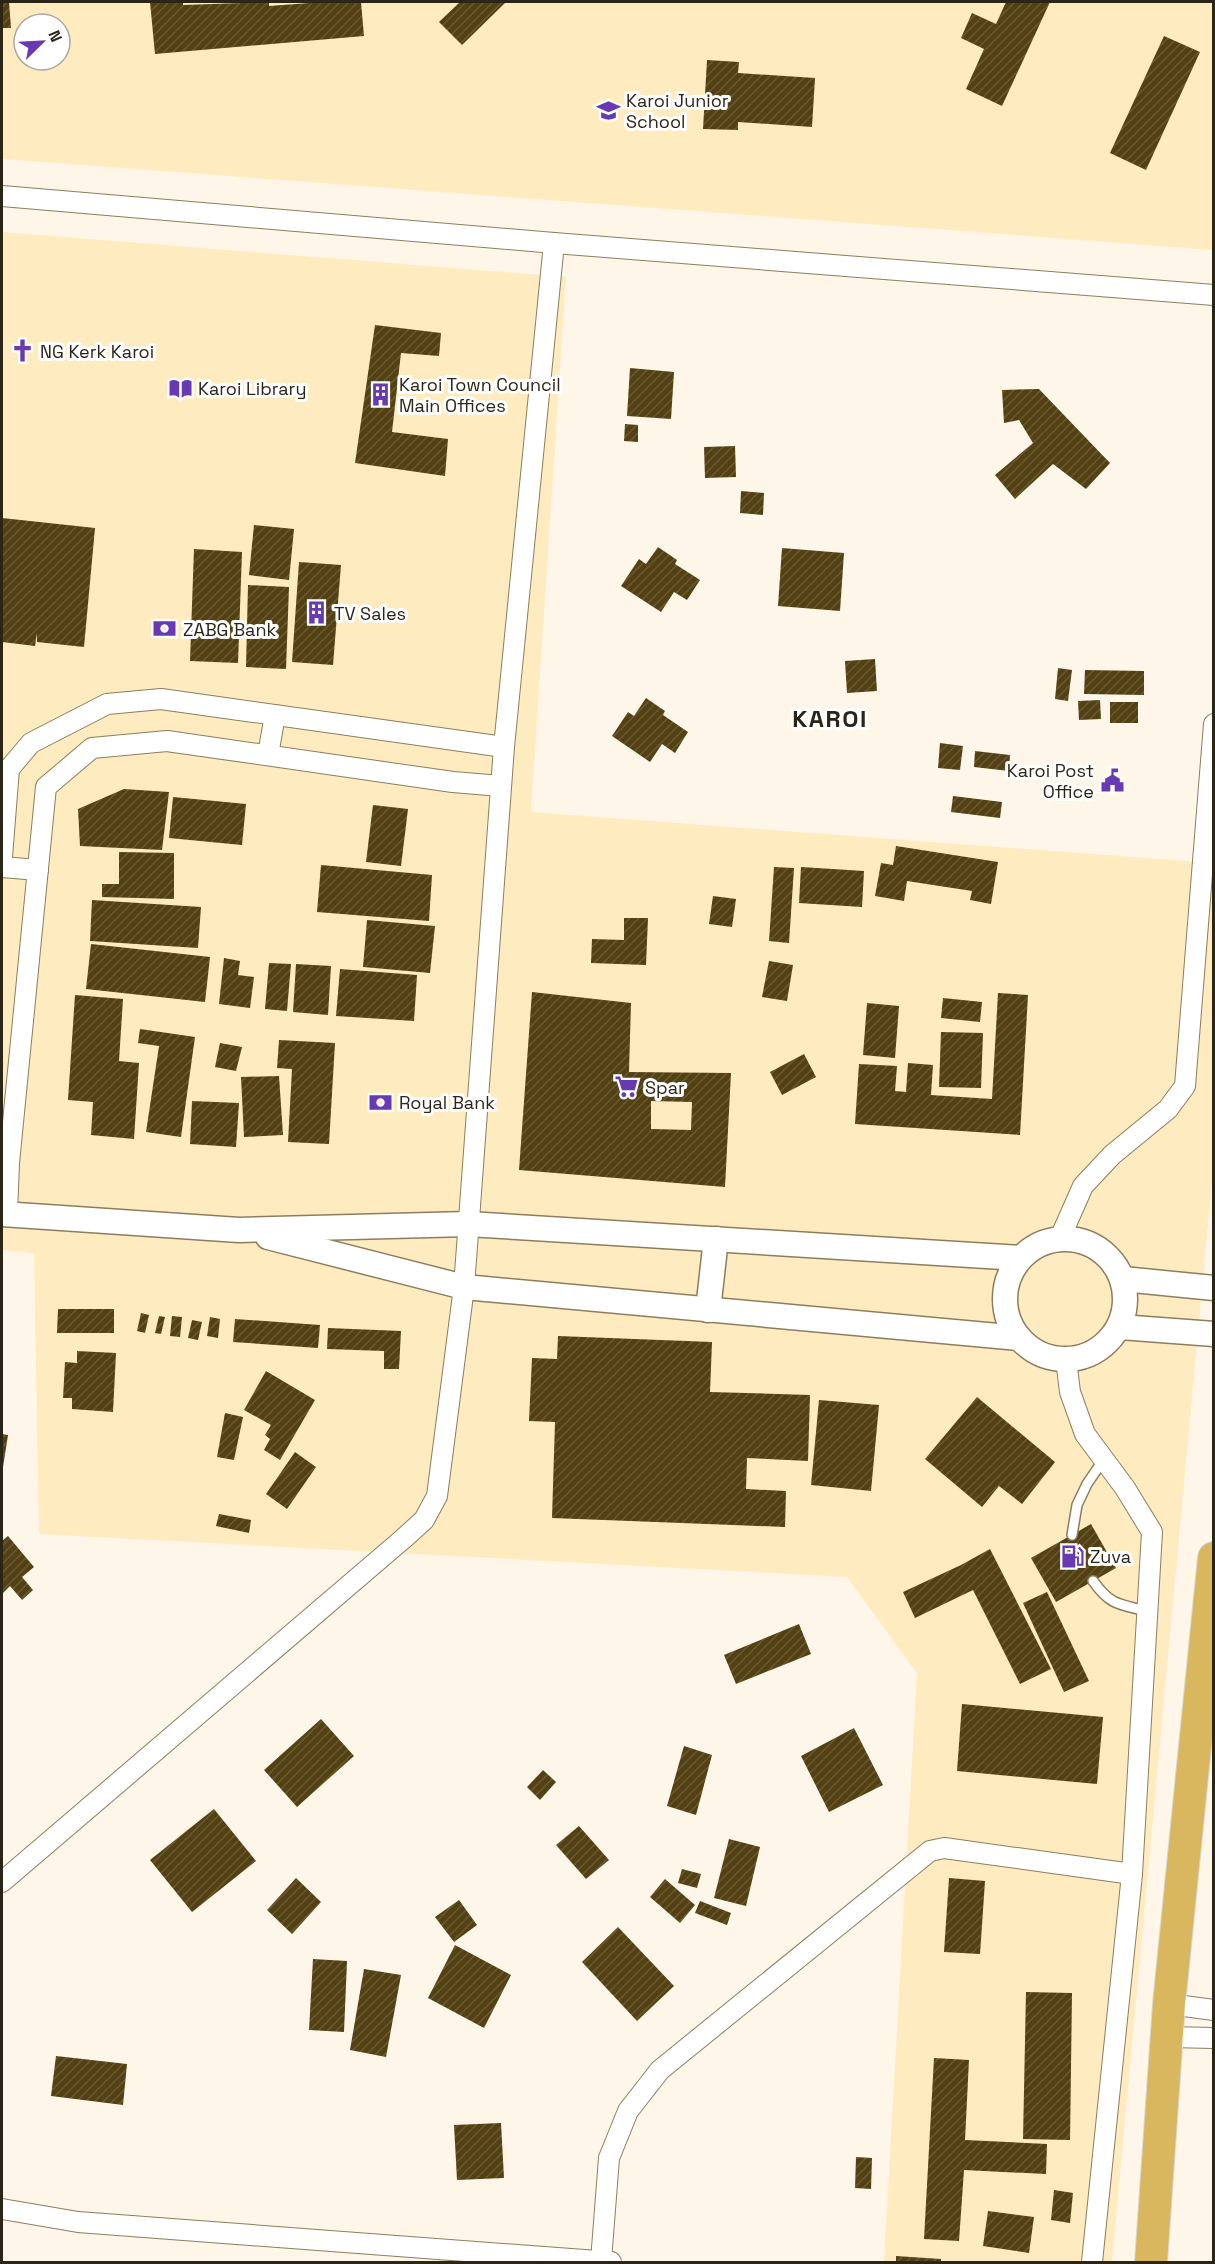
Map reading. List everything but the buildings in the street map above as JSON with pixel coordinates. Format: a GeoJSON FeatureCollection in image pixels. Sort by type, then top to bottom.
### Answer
{"type":"FeatureCollection","features":[{"type":"Feature","properties":{"kind":"highway"},"geometry":{"type":"LineString","coordinates":[[1151,2262],[1169,2004],[1214,1558]]}},
{"type":"Feature","properties":{"kind":"street"},"geometry":{"type":"LineString","coordinates":[[2,196],[1214,296]]}},
{"type":"Feature","properties":{"kind":"street"},"geometry":{"type":"LineString","coordinates":[[2,1882],[424,1520],[437,1496],[464,1287],[504,747],[554,243]]}},
{"type":"Feature","properties":{"kind":"street"},"geometry":{"type":"LineString","coordinates":[[2,857],[9,769],[31,743],[108,705],[161,699],[504,747]]}},
{"type":"Feature","properties":{"kind":"street"},"geometry":{"type":"LineString","coordinates":[[268,755],[275,715]]}},
{"type":"Feature","properties":{"kind":"street"},"geometry":{"type":"LineString","coordinates":[[1060,1238],[1083,1186],[1113,1155],[1168,1109],[1185,1086],[1214,724]]}},
{"type":"Feature","properties":{"kind":"street"},"geometry":{"type":"LineString","coordinates":[[501,786],[453,782],[166,741],[92,748],[46,787],[4,1214],[239,1230],[468,1224],[1020,1258]]}},
{"type":"Feature","properties":{"kind":"street"},"geometry":{"type":"LineString","coordinates":[[2,867],[38,870]]}},
{"type":"Feature","properties":{"kind":"street"},"geometry":{"type":"LineString","coordinates":[[239,1230],[464,1287],[1018,1338]]}},
{"type":"Feature","properties":{"kind":"street"},"geometry":{"type":"LineString","coordinates":[[1060,1238],[1098,1248],[1123,1279],[1126,1303],[1120,1327],[1104,1347],[1081,1358],[1066,1359],[1041,1356],[1018,1338],[1006,1312],[1006,1284],[1020,1258],[1038,1244],[1060,1238]]}},
{"type":"Feature","properties":{"kind":"street"},"geometry":{"type":"LineString","coordinates":[[708,1310],[716,1239]]}},
{"type":"Feature","properties":{"kind":"street"},"geometry":{"type":"LineString","coordinates":[[1123,1279],[1214,1288]]}},
{"type":"Feature","properties":{"kind":"street"},"geometry":{"type":"LineString","coordinates":[[1120,1327],[1214,1334]]}},
{"type":"Feature","properties":{"kind":"street"},"geometry":{"type":"LineString","coordinates":[[1066,1359],[1070,1392],[1086,1434],[1125,1488],[1152,1532],[1132,1874],[1092,2262]]}},
{"type":"Feature","properties":{"kind":"street"},"geometry":{"type":"LineString","coordinates":[[2,2209],[78,2222],[606,2262],[609,2158],[628,2111],[660,2070],[923,1855],[944,1848],[1132,1874]]}},
{"type":"Feature","properties":{"kind":"street"},"geometry":{"type":"LineString","coordinates":[[1169,2004],[1214,2010]]}},
{"type":"Feature","properties":{"kind":"street"},"geometry":{"type":"LineString","coordinates":[[1168,2037],[1214,2038]]}},
{"type":"Feature","properties":{"kind":"lane"},"geometry":{"type":"LineString","coordinates":[[1072,1534],[1077,1505],[1087,1484],[1104,1459]]}},
{"type":"Feature","properties":{"kind":"lane"},"geometry":{"type":"LineString","coordinates":[[1093,1581],[1105,1597],[1119,1605],[1147,1611]]}},
{"type":"Feature","properties":{"kind":"shaded area","name":"Karoi Junior School"},"geometry":{"type":"Polygon","coordinates":[[[2,2],[1213,2],[1213,250],[2,159],[2,2]]]}},
{"type":"Feature","properties":{"kind":"shaded area"},"geometry":{"type":"Polygon","coordinates":[[[2,232],[566,277],[531,812],[1213,863],[1213,1170],[1112,2262],[884,2262],[917,1673],[847,1577],[39,1534],[34,1253],[2,1250],[2,232]]]}},
{"type":"Feature","properties":{"kind":"place","name":"Karoi Junior School"},"geometry":{"type":"Point","coordinates":[608,110]}},
{"type":"Feature","properties":{"kind":"place","name":"NG Kerk Karoi"},"geometry":{"type":"Point","coordinates":[22,351]}},
{"type":"Feature","properties":{"kind":"place","name":"Karoi Library"},"geometry":{"type":"Point","coordinates":[180,388]}},
{"type":"Feature","properties":{"kind":"place","name":"Karoi Town Council Main Offices"},"geometry":{"type":"Point","coordinates":[381,394]}},
{"type":"Feature","properties":{"kind":"place","name":"TV Sales"},"geometry":{"type":"Point","coordinates":[316,613]}},
{"type":"Feature","properties":{"kind":"place","name":"ZABG Bank"},"geometry":{"type":"Point","coordinates":[165,629]}},
{"type":"Feature","properties":{"kind":"place","name":"Karoi Post Office"},"geometry":{"type":"Point","coordinates":[1112,780]}},
{"type":"Feature","properties":{"kind":"place","name":"Spar"},"geometry":{"type":"Point","coordinates":[627,1087]}},
{"type":"Feature","properties":{"kind":"place","name":"Royal Bank"},"geometry":{"type":"Point","coordinates":[381,1102]}},
{"type":"Feature","properties":{"kind":"place","name":"Zuva"},"geometry":{"type":"Point","coordinates":[1072,1556]}},
{"type":"Feature","properties":{"kind":"district","name":"KAROI"},"geometry":{"type":"Point","coordinates":[830,718]}}]}
